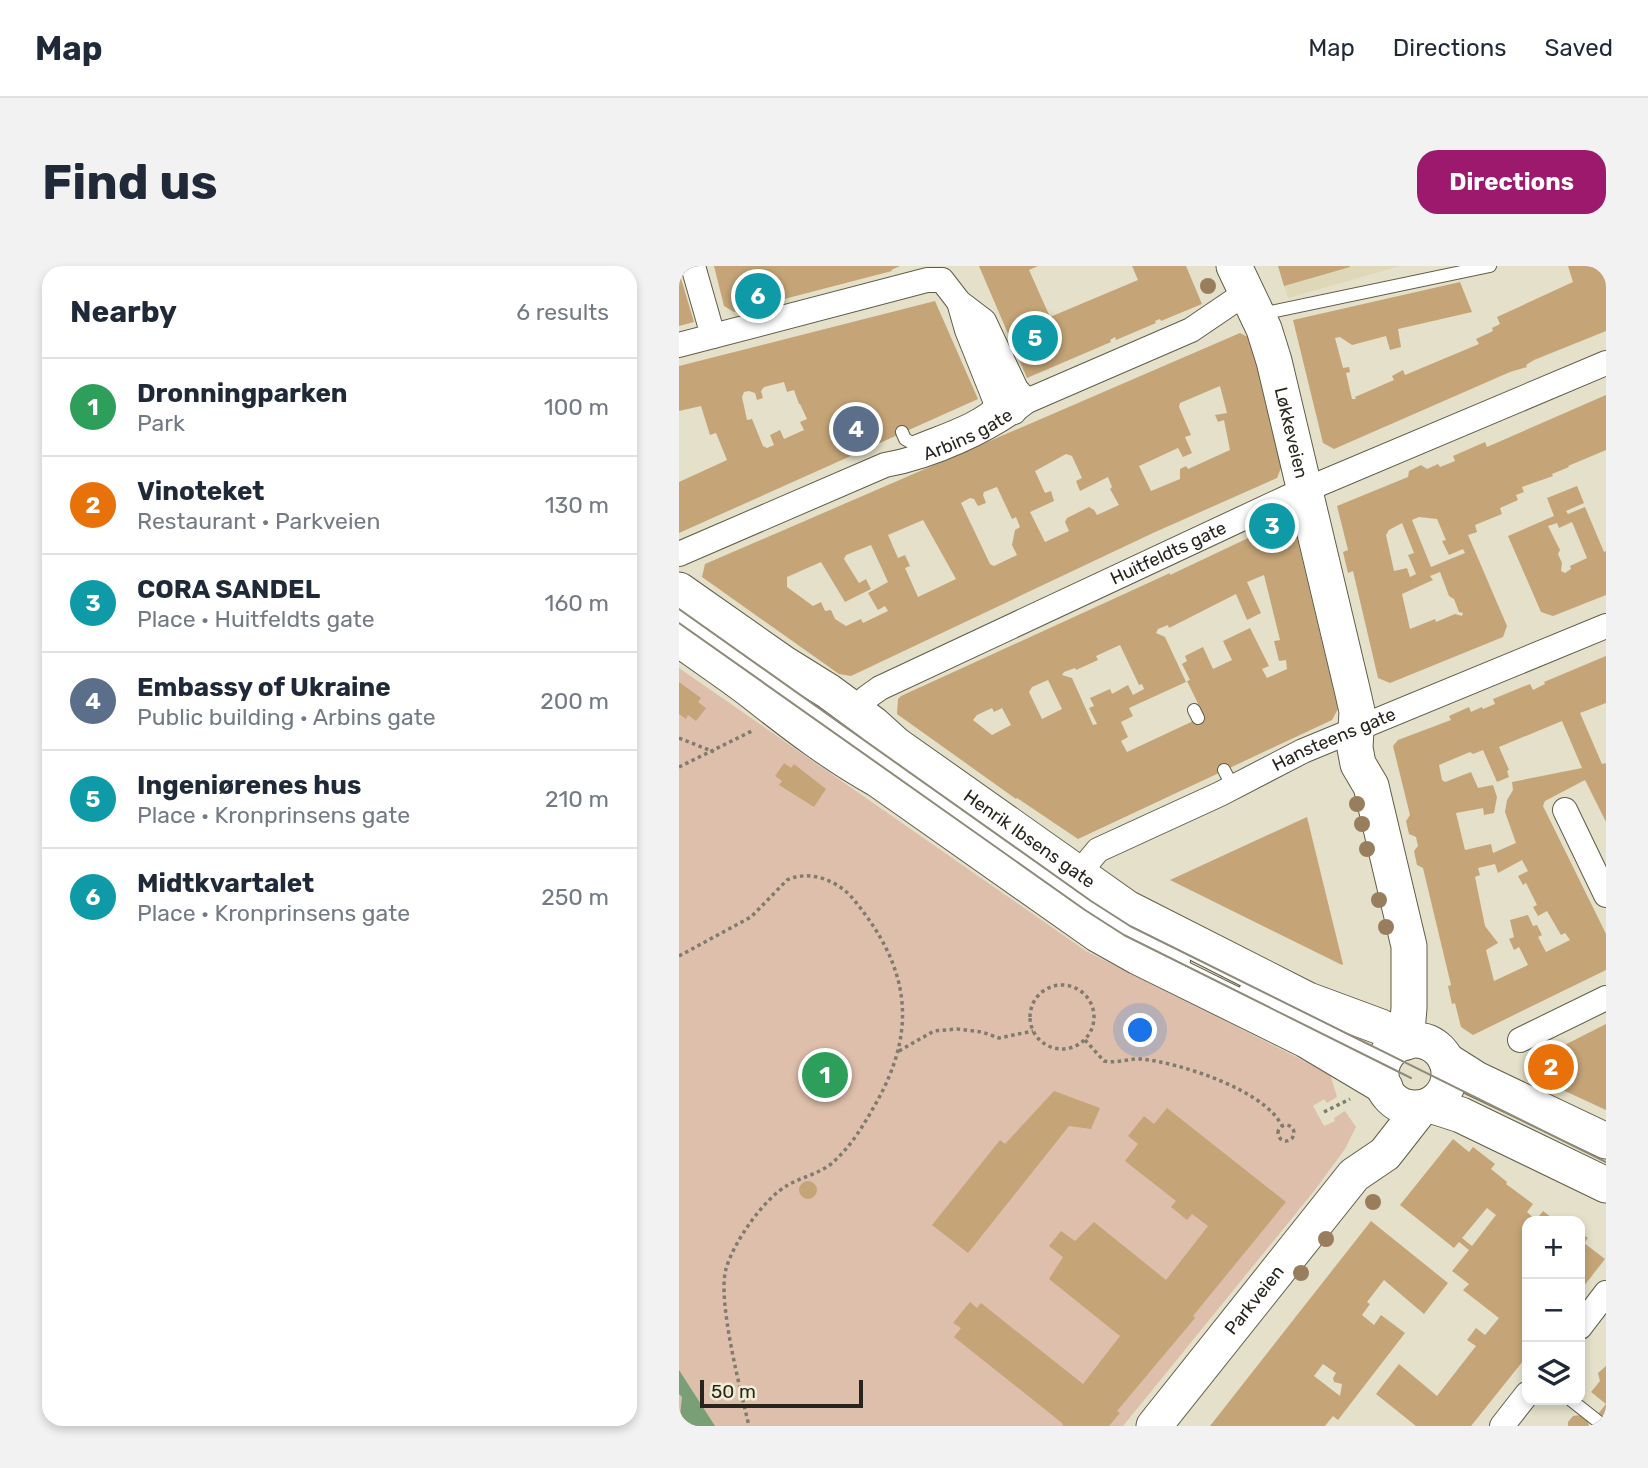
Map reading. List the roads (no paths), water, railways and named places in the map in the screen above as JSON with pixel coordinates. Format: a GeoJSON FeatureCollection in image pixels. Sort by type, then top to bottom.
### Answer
{"type":"FeatureCollection","features":[{"type":"Feature","properties":{"kind":"main road","name":"Løkkeveien"},"geometry":{"type":"LineString","coordinates":[[1246,291],[1274,361],[1352,689],[1357,728],[1370,744],[1375,760],[1371,786],[1409,946],[1413,1076]]}},
{"type":"Feature","properties":{"kind":"main road","name":"Henrik Ibsens gate"},"geometry":{"type":"LineString","coordinates":[[679,590],[873,723],[895,744],[1118,903],[1308,1000],[1381,1027],[1413,1076],[1461,1115],[1606,1185]]}},
{"type":"Feature","properties":{"kind":"main road","name":"Henrik Ibsens gate"},"geometry":{"type":"LineString","coordinates":[[679,639],[758,695],[784,719],[877,779],[1097,934],[1138,957],[1306,1040],[1413,1076],[1476,1079],[1606,1142]]}},
{"type":"Feature","properties":{"kind":"main road","name":"Parkveien"},"geometry":{"type":"LineString","coordinates":[[1154,1426],[1355,1175],[1362,1152],[1382,1117],[1413,1076]]}},
{"type":"Feature","properties":{"kind":"street"},"geometry":{"type":"LineString","coordinates":[[693,266],[713,336]]}},
{"type":"Feature","properties":{"kind":"street"},"geometry":{"type":"LineString","coordinates":[[679,345],[927,280],[942,280],[959,302],[984,321],[983,343],[1016,389],[1010,408]]}},
{"type":"Feature","properties":{"kind":"street","name":"Arbins gate"},"geometry":{"type":"LineString","coordinates":[[679,554],[885,464],[913,460],[1010,408],[1191,330],[1246,291]]}},
{"type":"Feature","properties":{"kind":"street","name":"Huitfeldts gate"},"geometry":{"type":"LineString","coordinates":[[856,711],[866,698],[880,688],[1304,490],[1606,363]]}},
{"type":"Feature","properties":{"kind":"street","name":"Hansteens gate"},"geometry":{"type":"LineString","coordinates":[[1077,874],[1098,850],[1229,778],[1606,626]]}},
{"type":"Feature","properties":{"kind":"street"},"geometry":{"type":"LineString","coordinates":[[1565,810],[1606,895]]}},
{"type":"Feature","properties":{"kind":"street"},"geometry":{"type":"LineString","coordinates":[[1520,1040],[1606,998]]}},
{"type":"Feature","properties":{"kind":"street"},"geometry":{"type":"LineString","coordinates":[[1502,1426],[1522,1400]]}},
{"type":"Feature","properties":{"kind":"lane"},"geometry":{"type":"LineString","coordinates":[[1246,291],[1490,266]]}},
{"type":"Feature","properties":{"kind":"lane"},"geometry":{"type":"LineString","coordinates":[[902,432],[905,439],[912,443],[991,407],[1010,408]]}},
{"type":"Feature","properties":{"kind":"lane"},"geometry":{"type":"LineString","coordinates":[[679,616],[1088,905],[1191,964]]}},
{"type":"Feature","properties":{"kind":"lane"},"geometry":{"type":"LineString","coordinates":[[1228,982],[1413,1076]]}},
{"type":"Feature","properties":{"kind":"lane"},"geometry":{"type":"LineString","coordinates":[[1577,1405],[1604,1426]]}},
{"type":"Feature","properties":{"kind":"tram line"},"geometry":{"type":"LineString","coordinates":[[679,609],[1130,926],[1606,1162]]}},
{"type":"Feature","properties":{"kind":"tram line"},"geometry":{"type":"LineString","coordinates":[[679,623],[1124,935],[1411,1078]]}},
{"type":"Feature","properties":{"kind":"place","name":"Midtkvartalet"},"geometry":{"type":"Point","coordinates":[758,296]}},
{"type":"Feature","properties":{"kind":"place","name":"Ingeniørenes hus"},"geometry":{"type":"Point","coordinates":[1035,338]}},
{"type":"Feature","properties":{"kind":"place","name":"Embassy of Ukraine"},"geometry":{"type":"Point","coordinates":[856,429]}},
{"type":"Feature","properties":{"kind":"place","name":"CORA SANDEL"},"geometry":{"type":"Point","coordinates":[1272,526]}},
{"type":"Feature","properties":{"kind":"place","name":"Vinoteket"},"geometry":{"type":"Point","coordinates":[1551,1067]}},
{"type":"Feature","properties":{"kind":"place","name":"Dronningparken"},"geometry":{"type":"Point","coordinates":[825,1075]}}]}
